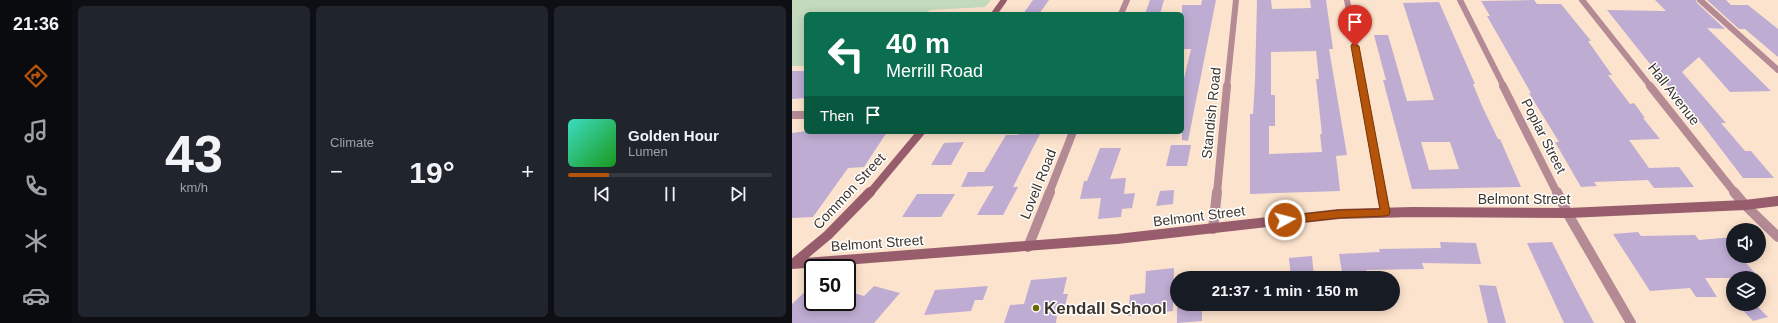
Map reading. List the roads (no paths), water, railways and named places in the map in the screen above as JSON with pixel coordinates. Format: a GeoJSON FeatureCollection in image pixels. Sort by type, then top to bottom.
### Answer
{"type":"FeatureCollection","features":[{"type":"Feature","properties":{"kind":"main road"},"geometry":{"type":"LineString","coordinates":[[995,12],[1004,0]]}},
{"type":"Feature","properties":{"kind":"main road","name":"Common Street"},"geometry":{"type":"LineString","coordinates":[[792,264],[821,242],[834,229],[885,174],[919,134]]}},
{"type":"Feature","properties":{"kind":"main road","name":"Belmont Street"},"geometry":{"type":"LineString","coordinates":[[792,264],[1028,246],[1213,229],[1315,216],[1385,212],[1568,213],[1745,205],[1778,201]]}},
{"type":"Feature","properties":{"kind":"street"},"geometry":{"type":"LineString","coordinates":[[1122,12],[1127,0]]}},
{"type":"Feature","properties":{"kind":"street","name":"Standish Road"},"geometry":{"type":"LineString","coordinates":[[1213,229],[1236,0]]}},
{"type":"Feature","properties":{"kind":"street"},"geometry":{"type":"LineString","coordinates":[[1347,0],[1385,212]]}},
{"type":"Feature","properties":{"kind":"street","name":"Poplar Street"},"geometry":{"type":"LineString","coordinates":[[1460,0],[1568,213],[1631,323]]}},
{"type":"Feature","properties":{"kind":"street","name":"Hall Avenue"},"geometry":{"type":"LineString","coordinates":[[1582,0],[1745,205],[1778,237]]}},
{"type":"Feature","properties":{"kind":"street"},"geometry":{"type":"LineString","coordinates":[[1700,0],[1778,70]]}},
{"type":"Feature","properties":{"kind":"street"},"geometry":{"type":"LineString","coordinates":[[792,115],[804,115]]}},
{"type":"Feature","properties":{"kind":"street","name":"Lovell Road"},"geometry":{"type":"LineString","coordinates":[[1028,246],[1073,134]]}},
{"type":"Feature","properties":{"kind":"place","name":"Kendall School"},"geometry":{"type":"Point","coordinates":[1036,308]}}]}
